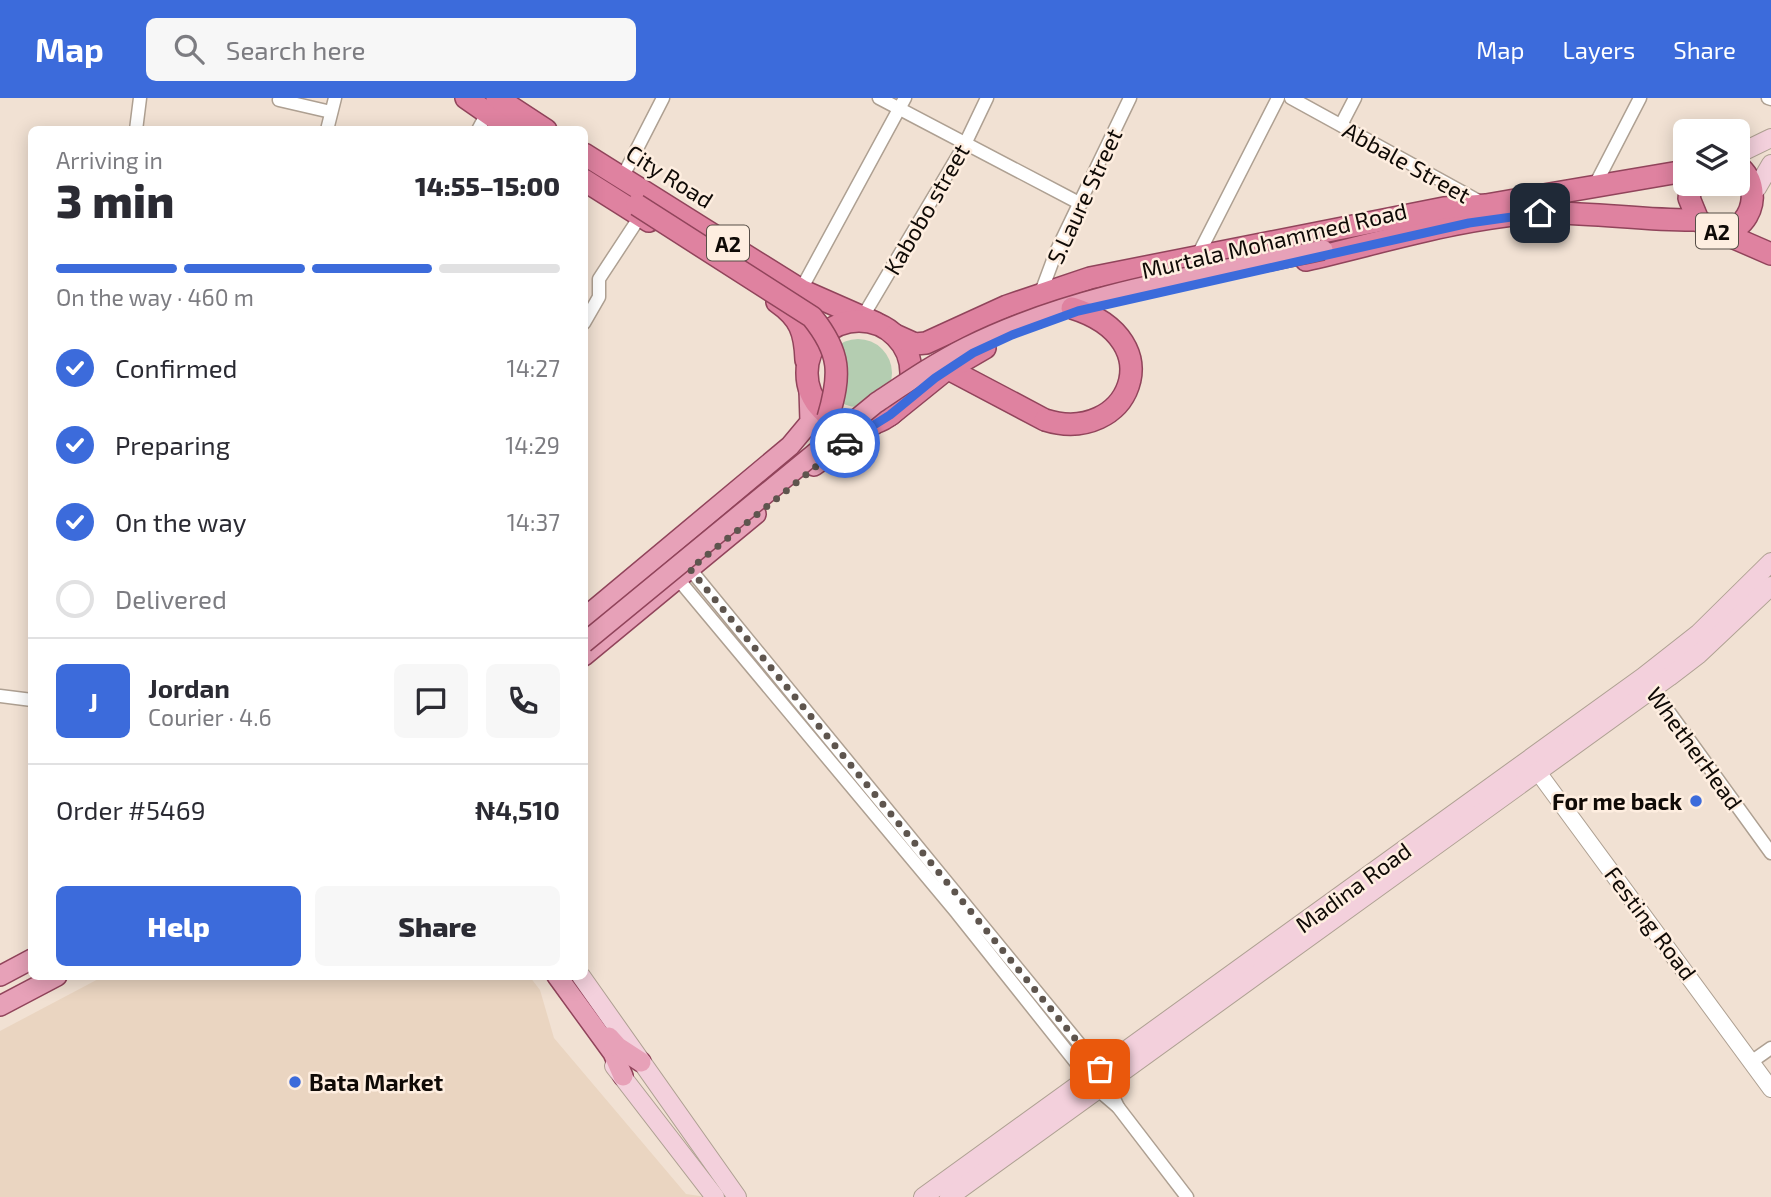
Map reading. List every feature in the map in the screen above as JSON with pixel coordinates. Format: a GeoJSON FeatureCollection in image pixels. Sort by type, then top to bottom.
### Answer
{"type":"FeatureCollection","features":[{"type":"Feature","properties":{"kind":"highway"},"geometry":{"type":"LineString","coordinates":[[466,98],[506,126]]}},
{"type":"Feature","properties":{"kind":"highway"},"geometry":{"type":"LineString","coordinates":[[488,113],[532,126]]}},
{"type":"Feature","properties":{"kind":"highway","name":"City Road"},"geometry":{"type":"LineString","coordinates":[[588,158],[618,187],[801,290],[869,321]]}},
{"type":"Feature","properties":{"kind":"highway","name":"Murtala Mohammed Road"},"geometry":{"type":"LineString","coordinates":[[900,341],[926,343],[1007,306],[1090,278],[1444,208],[1486,205],[1673,173]]}},
{"type":"Feature","properties":{"kind":"highway","name":"A2"},"geometry":{"type":"LineString","coordinates":[[1750,176],[1768,217]]}},
{"type":"Feature","properties":{"kind":"highway","name":"City Road"},"geometry":{"type":"LineString","coordinates":[[588,181],[618,187]]}},
{"type":"Feature","properties":{"kind":"highway"},"geometry":{"type":"LineString","coordinates":[[618,187],[639,210],[812,317],[825,333],[836,357],[837,380],[826,424]]}},
{"type":"Feature","properties":{"kind":"highway","name":"A2"},"geometry":{"type":"LineString","coordinates":[[1718,231],[1741,226],[1750,219],[1757,192]]}},
{"type":"Feature","properties":{"kind":"highway","name":"A2"},"geometry":{"type":"LineString","coordinates":[[1689,196],[1698,220],[1771,254]]}},
{"type":"Feature","properties":{"kind":"highway","name":"A2"},"geometry":{"type":"LineString","coordinates":[[639,210],[789,311]]}},
{"type":"Feature","properties":{"kind":"highway","name":"Murtala Mohammed Road"},"geometry":{"type":"LineString","coordinates":[[884,418],[948,369],[1012,335],[1078,311],[1469,223],[1540,213],[1632,215],[1671,221],[1698,220]]}},
{"type":"Feature","properties":{"kind":"highway"},"geometry":{"type":"LineString","coordinates":[[900,341],[1045,420],[1078,424],[1106,414],[1122,397],[1130,376],[1127,347],[1115,330],[1105,321],[1072,308]]}},
{"type":"Feature","properties":{"kind":"highway"},"geometry":{"type":"LineString","coordinates":[[789,311],[803,330],[807,381],[820,409],[837,421],[857,425],[884,418],[908,391],[911,368],[900,341]]}},
{"type":"Feature","properties":{"kind":"highway"},"geometry":{"type":"LineString","coordinates":[[807,381],[809,356],[828,330],[843,323],[869,321]]}},
{"type":"Feature","properties":{"kind":"highway","name":"A2"},"geometry":{"type":"LineString","coordinates":[[869,321],[900,341]]}},
{"type":"Feature","properties":{"kind":"main road"},"geometry":{"type":"LineString","coordinates":[[1750,147],[1771,135]]}},
{"type":"Feature","properties":{"kind":"main road"},"geometry":{"type":"LineString","coordinates":[[1757,192],[1771,164]]}},
{"type":"Feature","properties":{"kind":"main road"},"geometry":{"type":"LineString","coordinates":[[588,640],[876,403],[925,369],[968,346],[1072,308],[1322,244],[1371,223]]}},
{"type":"Feature","properties":{"kind":"main road"},"geometry":{"type":"LineString","coordinates":[[588,626],[826,424],[920,360],[1005,318],[1096,288],[1322,244],[1379,243]]}},
{"type":"Feature","properties":{"kind":"main road"},"geometry":{"type":"LineString","coordinates":[[588,615],[790,446],[810,422],[807,381]]}},
{"type":"Feature","properties":{"kind":"main road"},"geometry":{"type":"LineString","coordinates":[[588,653],[831,452],[884,418]]}},
{"type":"Feature","properties":{"kind":"main road","name":"Madina Road"},"geometry":{"type":"LineString","coordinates":[[1648,683],[1771,562]]}},
{"type":"Feature","properties":{"kind":"main road","name":"Madina Road"},"geometry":{"type":"LineString","coordinates":[[923,1197],[1098,1079],[1648,683],[1699,654],[1771,586]]}},
{"type":"Feature","properties":{"kind":"main road"},"geometry":{"type":"LineString","coordinates":[[0,976],[28,961]]}},
{"type":"Feature","properties":{"kind":"main road"},"geometry":{"type":"LineString","coordinates":[[0,985],[28,971]]}},
{"type":"Feature","properties":{"kind":"main road"},"geometry":{"type":"LineString","coordinates":[[0,998],[34,980]]}},
{"type":"Feature","properties":{"kind":"main road"},"geometry":{"type":"LineString","coordinates":[[0,1006],[49,980]]}},
{"type":"Feature","properties":{"kind":"main road"},"geometry":{"type":"LineString","coordinates":[[550,980],[715,1197]]}},
{"type":"Feature","properties":{"kind":"main road"},"geometry":{"type":"LineString","coordinates":[[560,980],[601,1032],[641,1062]]}},
{"type":"Feature","properties":{"kind":"main road"},"geometry":{"type":"LineString","coordinates":[[568,980],[613,1052],[623,1076]]}},
{"type":"Feature","properties":{"kind":"main road"},"geometry":{"type":"LineString","coordinates":[[584,980],[737,1197]]}},
{"type":"Feature","properties":{"kind":"main road","name":"Madina Road"},"geometry":{"type":"LineString","coordinates":[[949,1197],[1098,1079]]}},
{"type":"Feature","properties":{"kind":"street"},"geometry":{"type":"LineString","coordinates":[[136,126],[140,98]]}},
{"type":"Feature","properties":{"kind":"street"},"geometry":{"type":"LineString","coordinates":[[328,126],[335,98]]}},
{"type":"Feature","properties":{"kind":"street"},"geometry":{"type":"LineString","coordinates":[[618,187],[663,98]]}},
{"type":"Feature","properties":{"kind":"street"},"geometry":{"type":"LineString","coordinates":[[880,98],[902,103],[965,144],[1081,204]]}},
{"type":"Feature","properties":{"kind":"street","name":"Kabobo street"},"geometry":{"type":"LineString","coordinates":[[869,321],[987,98]]}},
{"type":"Feature","properties":{"kind":"street","name":"S.Laure Street"},"geometry":{"type":"LineString","coordinates":[[1040,295],[1056,252],[1130,98]]}},
{"type":"Feature","properties":{"kind":"street"},"geometry":{"type":"LineString","coordinates":[[1198,255],[1279,98]]}},
{"type":"Feature","properties":{"kind":"street","name":"Abbale Street"},"geometry":{"type":"LineString","coordinates":[[1291,98],[1486,205]]}},
{"type":"Feature","properties":{"kind":"street"},"geometry":{"type":"LineString","coordinates":[[1340,125],[1355,98]]}},
{"type":"Feature","properties":{"kind":"street"},"geometry":{"type":"LineString","coordinates":[[1594,187],[1640,98]]}},
{"type":"Feature","properties":{"kind":"street"},"geometry":{"type":"LineString","coordinates":[[279,100],[331,112]]}},
{"type":"Feature","properties":{"kind":"street"},"geometry":{"type":"LineString","coordinates":[[789,311],[902,103]]}},
{"type":"Feature","properties":{"kind":"street"},"geometry":{"type":"LineString","coordinates":[[588,316],[599,297],[599,279],[639,210]]}},
{"type":"Feature","properties":{"kind":"street"},"geometry":{"type":"LineString","coordinates":[[684,574],[957,913],[1098,1079],[1187,1197]]}},
{"type":"Feature","properties":{"kind":"street","name":"WhetherHead"},"geometry":{"type":"LineString","coordinates":[[1648,683],[1771,853]]}},
{"type":"Feature","properties":{"kind":"street"},"geometry":{"type":"LineString","coordinates":[[0,696],[28,700]]}},
{"type":"Feature","properties":{"kind":"street","name":"Festing Road"},"geometry":{"type":"LineString","coordinates":[[1533,765],[1771,1089]]}},
{"type":"Feature","properties":{"kind":"street"},"geometry":{"type":"LineString","coordinates":[[1751,1062],[1771,1048]]}},
{"type":"Feature","properties":{"kind":"shaded area","name":"Bata Market"},"geometry":{"type":"Polygon","coordinates":[[[96,980],[532,980],[540,990],[554,1038],[686,1194],[707,1197],[0,1197],[0,1031],[96,980]]]}},
{"type":"Feature","properties":{"kind":"green space"},"geometry":{"type":"Polygon","coordinates":[[[858,339],[871,342],[882,349],[889,360],[892,373],[889,386],[882,397],[871,404],[858,407],[845,404],[834,397],[827,386],[824,373],[827,360],[834,349],[845,342],[858,339]]]}},
{"type":"Feature","properties":{"kind":"way so far"},"geometry":{"type":"LineString","coordinates":[[845,443],[690,569],[1100,1069]]}},
{"type":"Feature","properties":{"kind":"place","name":"For me back"},"geometry":{"type":"Point","coordinates":[1696,801]}},
{"type":"Feature","properties":{"kind":"place","name":"Bata Market"},"geometry":{"type":"Point","coordinates":[295,1082]}},
{"type":"Feature","properties":{"kind":"route"},"geometry":{"type":"LineString","coordinates":[[845,443],[890,415],[935,378],[973,353],[1012,335],[1078,311],[1469,223],[1540,213]]}}]}
